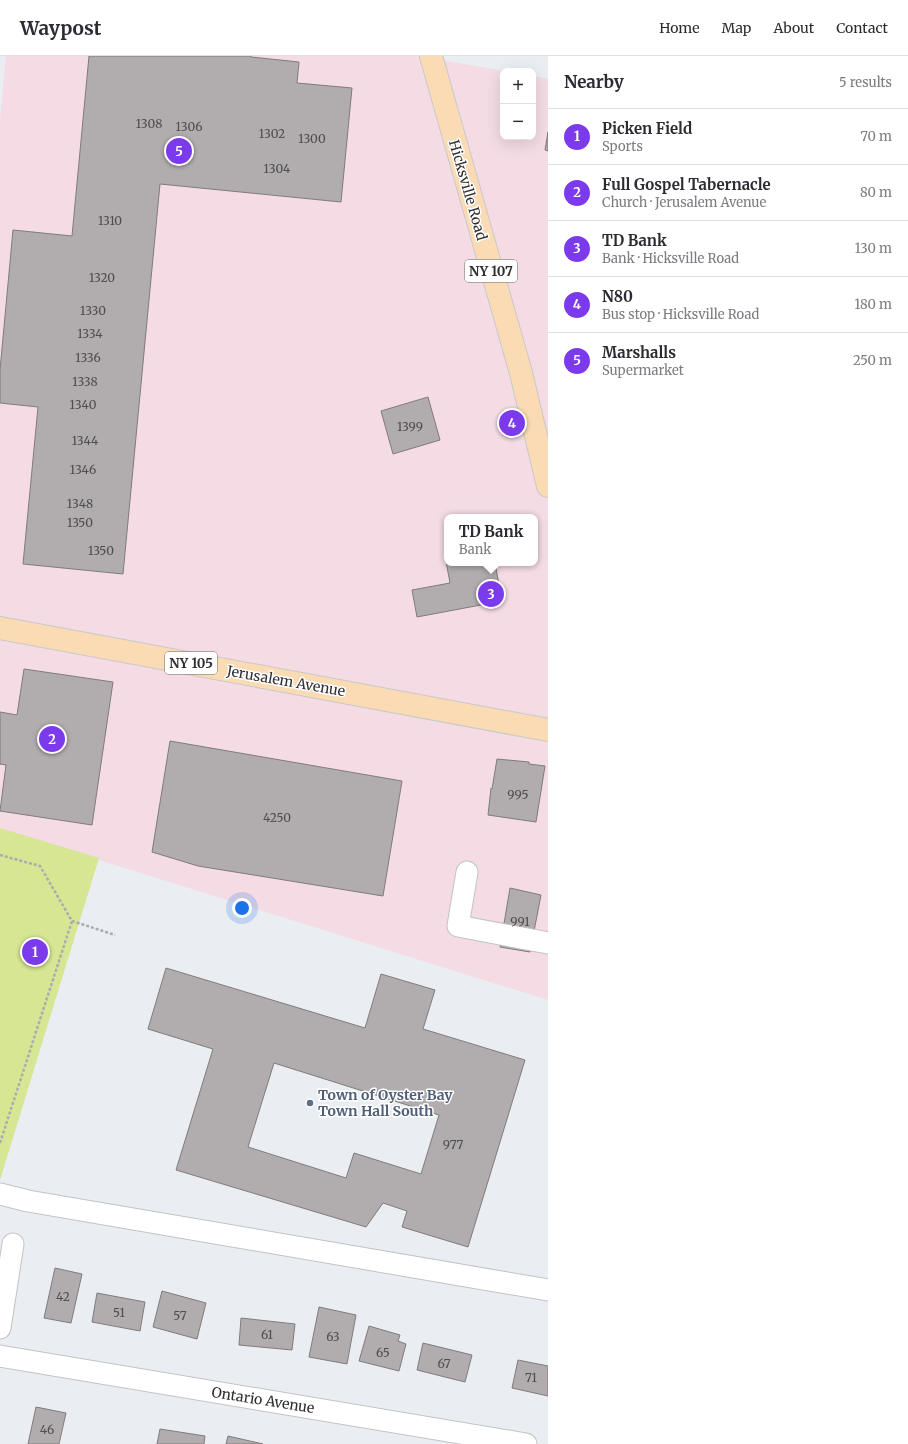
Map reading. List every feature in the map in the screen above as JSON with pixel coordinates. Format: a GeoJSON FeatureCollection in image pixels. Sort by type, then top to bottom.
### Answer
{"type":"FeatureCollection","features":[{"type":"Feature","properties":{"kind":"main road","name":"Hicksville Road"},"geometry":{"type":"LineString","coordinates":[[430,56],[521,373],[548,486]]}},
{"type":"Feature","properties":{"kind":"main road","name":"Jerusalem Avenue"},"geometry":{"type":"LineString","coordinates":[[0,628],[548,730]]}},
{"type":"Feature","properties":{"kind":"street"},"geometry":{"type":"LineString","coordinates":[[467,872],[458,926],[548,944]]}},
{"type":"Feature","properties":{"kind":"street"},"geometry":{"type":"LineString","coordinates":[[0,1194],[3,1196],[28,1201],[548,1290]]}},
{"type":"Feature","properties":{"kind":"street"},"geometry":{"type":"LineString","coordinates":[[0,1328],[13,1244]]}},
{"type":"Feature","properties":{"kind":"street","name":"Ontario Avenue"},"geometry":{"type":"LineString","coordinates":[[0,1356],[526,1444]]}},
{"type":"Feature","properties":{"kind":"path"},"geometry":{"type":"LineString","coordinates":[[0,855],[40,866],[72,921],[115,935]]}},
{"type":"Feature","properties":{"kind":"path"},"geometry":{"type":"LineString","coordinates":[[0,1144],[72,921]]}},
{"type":"Feature","properties":{"kind":"shaded area"},"geometry":{"type":"Polygon","coordinates":[[[6,56],[418,56],[500,70],[500,140],[536,140],[536,77],[548,79],[548,1000],[0,829],[0,121],[6,56]]]}},
{"type":"Feature","properties":{"kind":"green space"},"geometry":{"type":"Polygon","coordinates":[[[0,828],[99,858],[0,1180],[0,828]]]}},
{"type":"Feature","properties":{"kind":"building"},"geometry":{"type":"Polygon","coordinates":[[[89,56],[251,56],[299,62],[297,83],[352,88],[341,202],[160,184],[123,574],[23,564],[38,407],[0,403],[0,370],[13,230],[72,236],[89,56]]]}},
{"type":"Feature","properties":{"kind":"building"},"geometry":{"type":"Polygon","coordinates":[[[548,132],[548,151],[545,150],[548,132]]]}},
{"type":"Feature","properties":{"kind":"building"},"geometry":{"type":"Polygon","coordinates":[[[428,397],[440,440],[393,454],[381,411],[428,397]]]}},
{"type":"Feature","properties":{"kind":"building"},"geometry":{"type":"Polygon","coordinates":[[[447,566],[496,566],[502,601],[417,617],[412,590],[450,583],[447,566]]]}},
{"type":"Feature","properties":{"kind":"building"},"geometry":{"type":"Polygon","coordinates":[[[24,669],[113,682],[92,825],[0,811],[6,765],[0,764],[0,712],[17,715],[24,669]]]}},
{"type":"Feature","properties":{"kind":"building"},"geometry":{"type":"Polygon","coordinates":[[[170,741],[402,781],[383,896],[198,866],[152,852],[170,741]]]}},
{"type":"Feature","properties":{"kind":"building"},"geometry":{"type":"Polygon","coordinates":[[[497,759],[529,762],[529,764],[545,766],[536,822],[488,815],[491,788],[492,789],[497,759]]]}},
{"type":"Feature","properties":{"kind":"building"},"geometry":{"type":"Polygon","coordinates":[[[510,888],[541,895],[530,952],[500,947],[510,888]]]}},
{"type":"Feature","properties":{"kind":"building","name":"Town of Oyster Bay Town Hall South"},"geometry":{"type":"Polygon","coordinates":[[[166,968],[365,1028],[381,974],[435,990],[423,1029],[525,1060],[468,1247],[402,1227],[407,1211],[383,1203],[366,1227],[176,1170],[213,1049],[148,1029],[166,968]],[[274,1063],[248,1147],[346,1178],[354,1153],[421,1174],[439,1115],[274,1063]]]}},
{"type":"Feature","properties":{"kind":"building"},"geometry":{"type":"Polygon","coordinates":[[[55,1268],[82,1274],[71,1323],[44,1318],[55,1268]]]}},
{"type":"Feature","properties":{"kind":"building"},"geometry":{"type":"Polygon","coordinates":[[[162,1291],[206,1303],[197,1339],[153,1327],[162,1291]]]}},
{"type":"Feature","properties":{"kind":"building"},"geometry":{"type":"Polygon","coordinates":[[[97,1293],[145,1302],[140,1331],[92,1322],[97,1293]]]}},
{"type":"Feature","properties":{"kind":"building"},"geometry":{"type":"Polygon","coordinates":[[[319,1307],[356,1315],[347,1364],[309,1357],[319,1307]]]}},
{"type":"Feature","properties":{"kind":"building"},"geometry":{"type":"Polygon","coordinates":[[[241,1318],[295,1324],[292,1350],[239,1345],[241,1318]]]}},
{"type":"Feature","properties":{"kind":"building"},"geometry":{"type":"Polygon","coordinates":[[[369,1326],[400,1335],[398,1341],[406,1344],[399,1371],[359,1361],[369,1326]]]}},
{"type":"Feature","properties":{"kind":"building"},"geometry":{"type":"Polygon","coordinates":[[[423,1343],[472,1355],[465,1382],[417,1370],[423,1343]]]}},
{"type":"Feature","properties":{"kind":"building"},"geometry":{"type":"Polygon","coordinates":[[[518,1360],[548,1366],[548,1396],[512,1388],[518,1360]]]}},
{"type":"Feature","properties":{"kind":"building"},"geometry":{"type":"Polygon","coordinates":[[[36,1407],[66,1413],[59,1444],[28,1444],[36,1407]]]}},
{"type":"Feature","properties":{"kind":"building"},"geometry":{"type":"Polygon","coordinates":[[[160,1429],[205,1436],[204,1444],[157,1444],[160,1429]]]}},
{"type":"Feature","properties":{"kind":"building"},"geometry":{"type":"Polygon","coordinates":[[[228,1436],[263,1444],[226,1444],[228,1436]]]}},
{"type":"Feature","properties":{"kind":"place","name":"Marshalls"},"geometry":{"type":"Point","coordinates":[179,151]}},
{"type":"Feature","properties":{"kind":"place","name":"N80"},"geometry":{"type":"Point","coordinates":[512,423]}},
{"type":"Feature","properties":{"kind":"place","name":"TD Bank"},"geometry":{"type":"Point","coordinates":[491,594]}},
{"type":"Feature","properties":{"kind":"place","name":"Full Gospel Tabernacle"},"geometry":{"type":"Point","coordinates":[52,739]}},
{"type":"Feature","properties":{"kind":"place","name":"Picken Field"},"geometry":{"type":"Point","coordinates":[35,952]}},
{"type":"Feature","properties":{"kind":"place","name":"Town of Oyster Bay Town Hall South"},"geometry":{"type":"Point","coordinates":[310,1103]}}]}
